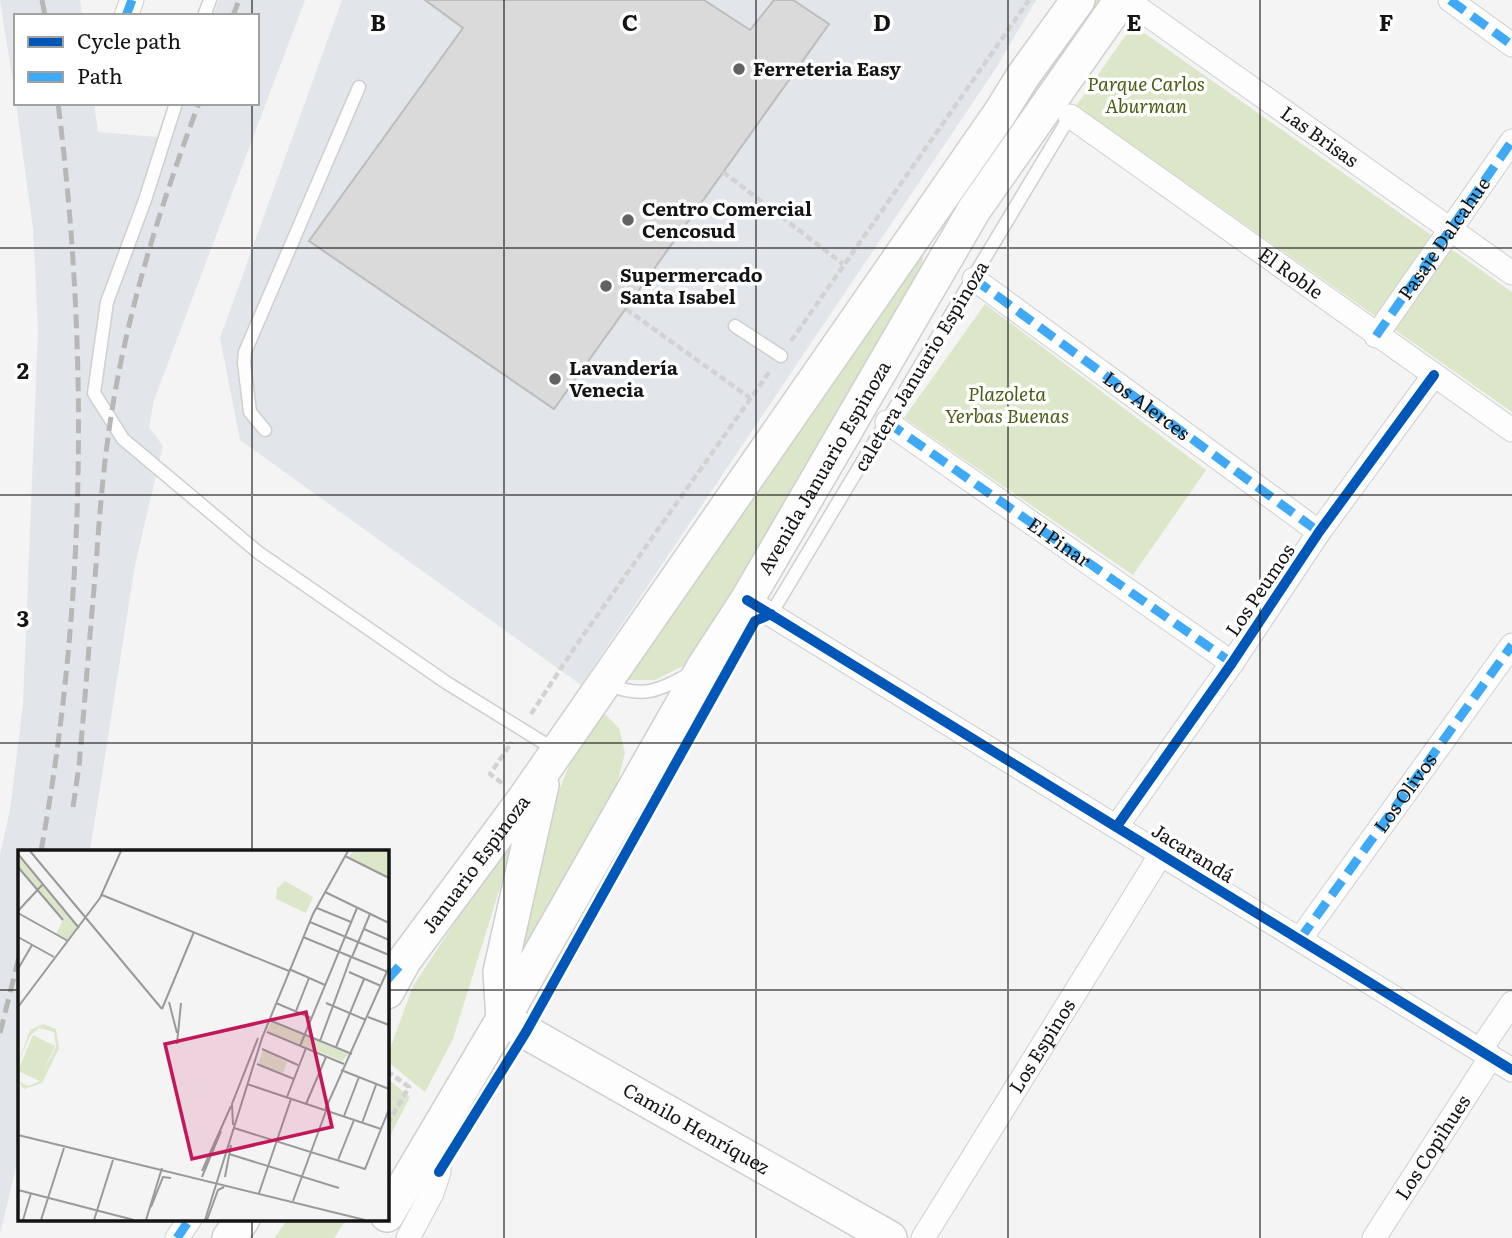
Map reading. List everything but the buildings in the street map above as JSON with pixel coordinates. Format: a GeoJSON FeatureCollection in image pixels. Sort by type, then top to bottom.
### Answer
{"type":"FeatureCollection","features":[{"type":"Feature","properties":{"kind":"main road"},"geometry":{"type":"LineString","coordinates":[[503,1019],[500,972],[552,759],[1009,109],[1078,0]]}},
{"type":"Feature","properties":{"kind":"main road","name":"Avenida Januario Espinoza"},"geometry":{"type":"LineString","coordinates":[[388,1214],[503,1019],[704,666],[759,607],[1006,153],[1124,0]]}},
{"type":"Feature","properties":{"kind":"main road","name":"Januario Espinoza"},"geometry":{"type":"LineString","coordinates":[[388,989],[395,970],[552,759]]}},
{"type":"Feature","properties":{"kind":"main road","name":"Camilo Henríquez"},"geometry":{"type":"LineString","coordinates":[[503,1019],[890,1238]]}},
{"type":"Feature","properties":{"kind":"main road"},"geometry":{"type":"LineString","coordinates":[[229,1238],[242,1220]]}},
{"type":"Feature","properties":{"kind":"main road","name":"Avenida Januario Espinoza"},"geometry":{"type":"LineString","coordinates":[[373,1238],[384,1220]]}},
{"type":"Feature","properties":{"kind":"street","name":"Las Brisas"},"geometry":{"type":"LineString","coordinates":[[1124,0],[1512,272]]}},
{"type":"Feature","properties":{"kind":"street"},"geometry":{"type":"LineString","coordinates":[[1450,0],[1512,45]]}},
{"type":"Feature","properties":{"kind":"street","name":"El Roble"},"geometry":{"type":"LineString","coordinates":[[1070,116],[1376,336],[1512,430]]}},
{"type":"Feature","properties":{"kind":"street","name":"Pasaje Dalcahue"},"geometry":{"type":"LineString","coordinates":[[1376,336],[1512,141]]}},
{"type":"Feature","properties":{"kind":"street","name":"Los Alerces"},"geometry":{"type":"LineString","coordinates":[[974,279],[1319,532]]}},
{"type":"Feature","properties":{"kind":"street","name":"Los Peumos"},"geometry":{"type":"LineString","coordinates":[[1117,826],[1232,663],[1319,532],[1434,375]]}},
{"type":"Feature","properties":{"kind":"street","name":"El Pinar"},"geometry":{"type":"LineString","coordinates":[[887,422],[1232,663]]}},
{"type":"Feature","properties":{"kind":"street","name":"Jacarandá"},"geometry":{"type":"LineString","coordinates":[[759,607],[1512,1070]]}},
{"type":"Feature","properties":{"kind":"street","name":"Los Olivos"},"geometry":{"type":"LineString","coordinates":[[1300,939],[1512,645]]}},
{"type":"Feature","properties":{"kind":"street","name":"Los Espinos"},"geometry":{"type":"LineString","coordinates":[[923,1238],[1161,854]]}},
{"type":"Feature","properties":{"kind":"street","name":"Los Copihues"},"geometry":{"type":"LineString","coordinates":[[1374,1238],[1485,1054],[1512,1003]]}},
{"type":"Feature","properties":{"kind":"street"},"geometry":{"type":"LineString","coordinates":[[408,1238],[432,1193],[439,1172],[439,1127]]}},
{"type":"Feature","properties":{"kind":"street"},"geometry":{"type":"LineString","coordinates":[[177,1238],[189,1220]]}},
{"type":"Feature","properties":{"kind":"lane"},"geometry":{"type":"LineString","coordinates":[[265,430],[250,412],[245,352],[359,87]]}},
{"type":"Feature","properties":{"kind":"lane"},"geometry":{"type":"LineString","coordinates":[[175,105],[145,200],[107,302],[94,393],[123,439],[259,553],[447,683],[521,729],[552,759]]}},
{"type":"Feature","properties":{"kind":"lane","name":"caletera Januario Espinoza"},"geometry":{"type":"LineString","coordinates":[[759,607],[887,422],[1070,116]]}},
{"type":"Feature","properties":{"kind":"lane"},"geometry":{"type":"LineString","coordinates":[[735,326],[780,356]]}},
{"type":"Feature","properties":{"kind":"lane"},"geometry":{"type":"LineString","coordinates":[[603,683],[626,692],[652,692],[704,666]]}},
{"type":"Feature","properties":{"kind":"path"},"geometry":{"type":"LineString","coordinates":[[524,799],[490,774],[575,647],[1029,0]]}},
{"type":"Feature","properties":{"kind":"path"},"geometry":{"type":"LineString","coordinates":[[723,172],[843,264]]}},
{"type":"Feature","properties":{"kind":"path"},"geometry":{"type":"LineString","coordinates":[[626,309],[750,398]]}},
{"type":"Feature","properties":{"kind":"path"},"geometry":{"type":"LineString","coordinates":[[388,1072],[409,1087],[388,1123]]}},
{"type":"Feature","properties":{"kind":"shaded area"},"geometry":{"type":"Polygon","coordinates":[[[0,0],[80,0],[82,14],[14,14],[14,89],[0,0]]]}},
{"type":"Feature","properties":{"kind":"shaded area"},"geometry":{"type":"Polygon","coordinates":[[[219,0],[305,0],[154,400],[149,427],[163,446],[135,565],[90,850],[18,850],[18,1159],[0,1234],[0,855],[10,810],[23,704],[38,330],[33,229],[16,105],[94,105],[98,132],[169,138],[181,105],[259,105],[259,14],[214,14],[219,0]]]}},
{"type":"Feature","properties":{"kind":"shaded area"},"geometry":{"type":"Polygon","coordinates":[[[342,0],[1036,0],[996,68],[581,685],[240,440],[220,338],[342,0]]]}},
{"type":"Feature","properties":{"kind":"green space"},"geometry":{"type":"Polygon","coordinates":[[[1089,0],[1111,0],[1023,121],[1021,96],[1089,0]]]}},
{"type":"Feature","properties":{"kind":"green space","name":"Parque Carlos Aburman"},"geometry":{"type":"Polygon","coordinates":[[[1133,25],[1512,292],[1512,412],[1076,106],[1133,25]]]}},
{"type":"Feature","properties":{"kind":"green space"},"geometry":{"type":"Polygon","coordinates":[[[928,237],[920,271],[693,661],[655,680],[624,680],[928,237]]]}},
{"type":"Feature","properties":{"kind":"green space","name":"Plazoleta Yerbas Buenas"},"geometry":{"type":"Polygon","coordinates":[[[985,304],[1206,470],[1133,575],[904,418],[985,304]]]}},
{"type":"Feature","properties":{"kind":"green space"},"geometry":{"type":"Polygon","coordinates":[[[602,711],[619,728],[625,753],[617,784],[502,987],[545,828],[574,752],[602,711]]]}},
{"type":"Feature","properties":{"kind":"green space"},"geometry":{"type":"Polygon","coordinates":[[[519,826],[453,1039],[425,1092],[388,1062],[388,1054],[413,986],[519,826]]]}},
{"type":"Feature","properties":{"kind":"green space"},"geometry":{"type":"Polygon","coordinates":[[[388,1079],[410,1097],[388,1140],[388,1079]]]}},
{"type":"Feature","properties":{"kind":"green space"},"geometry":{"type":"Polygon","coordinates":[[[287,1220],[346,1220],[334,1238],[274,1238],[287,1220]]]}},
{"type":"Feature","properties":{"kind":"railway"},"geometry":{"type":"LineString","coordinates":[[42,0],[45,14]]}},
{"type":"Feature","properties":{"kind":"railway"},"geometry":{"type":"LineString","coordinates":[[234,14],[239,0]]}},
{"type":"Feature","properties":{"kind":"railway"},"geometry":{"type":"LineString","coordinates":[[41,850],[67,665],[78,478],[75,290],[58,105]]}},
{"type":"Feature","properties":{"kind":"railway"},"geometry":{"type":"LineString","coordinates":[[73,807],[79,766],[103,476],[116,387],[151,243],[198,105]]}},
{"type":"Feature","properties":{"kind":"railway"},"geometry":{"type":"LineString","coordinates":[[0,1033],[18,961]]}},
{"type":"Feature","properties":{"kind":"marked path"},"geometry":{"type":"LineString","coordinates":[[127,14],[132,0]]}},
{"type":"Feature","properties":{"kind":"marked path"},"geometry":{"type":"LineString","coordinates":[[1450,0],[1512,45]]}},
{"type":"Feature","properties":{"kind":"marked path"},"geometry":{"type":"LineString","coordinates":[[1376,336],[1512,141]]}},
{"type":"Feature","properties":{"kind":"marked path"},"geometry":{"type":"LineString","coordinates":[[974,279],[1319,532]]}},
{"type":"Feature","properties":{"kind":"marked path"},"geometry":{"type":"LineString","coordinates":[[887,422],[1232,663]]}},
{"type":"Feature","properties":{"kind":"marked path"},"geometry":{"type":"LineString","coordinates":[[1300,939],[1512,645]]}},
{"type":"Feature","properties":{"kind":"marked path"},"geometry":{"type":"LineString","coordinates":[[388,979],[404,961]]}},
{"type":"Feature","properties":{"kind":"marked path"},"geometry":{"type":"LineString","coordinates":[[177,1238],[189,1220]]}},
{"type":"Feature","properties":{"kind":"cycle path"},"geometry":{"type":"LineString","coordinates":[[1117,826],[1232,663],[1319,532],[1434,375]]}},
{"type":"Feature","properties":{"kind":"cycle path"},"geometry":{"type":"LineString","coordinates":[[747,600],[1512,1070]]}},
{"type":"Feature","properties":{"kind":"cycle path"},"geometry":{"type":"LineString","coordinates":[[439,1172],[526,1032],[755,621],[771,614]]}},
{"type":"Feature","properties":{"kind":"place","name":"Ferreteria Easy"},"geometry":{"type":"Point","coordinates":[739,69]}},
{"type":"Feature","properties":{"kind":"place","name":"Centro Comercial Cencosud"},"geometry":{"type":"Point","coordinates":[628,220]}},
{"type":"Feature","properties":{"kind":"place","name":"Supermercado Santa Isabel"},"geometry":{"type":"Point","coordinates":[606,286]}},
{"type":"Feature","properties":{"kind":"place","name":"Lavandería Venecia"},"geometry":{"type":"Point","coordinates":[555,379]}}]}
